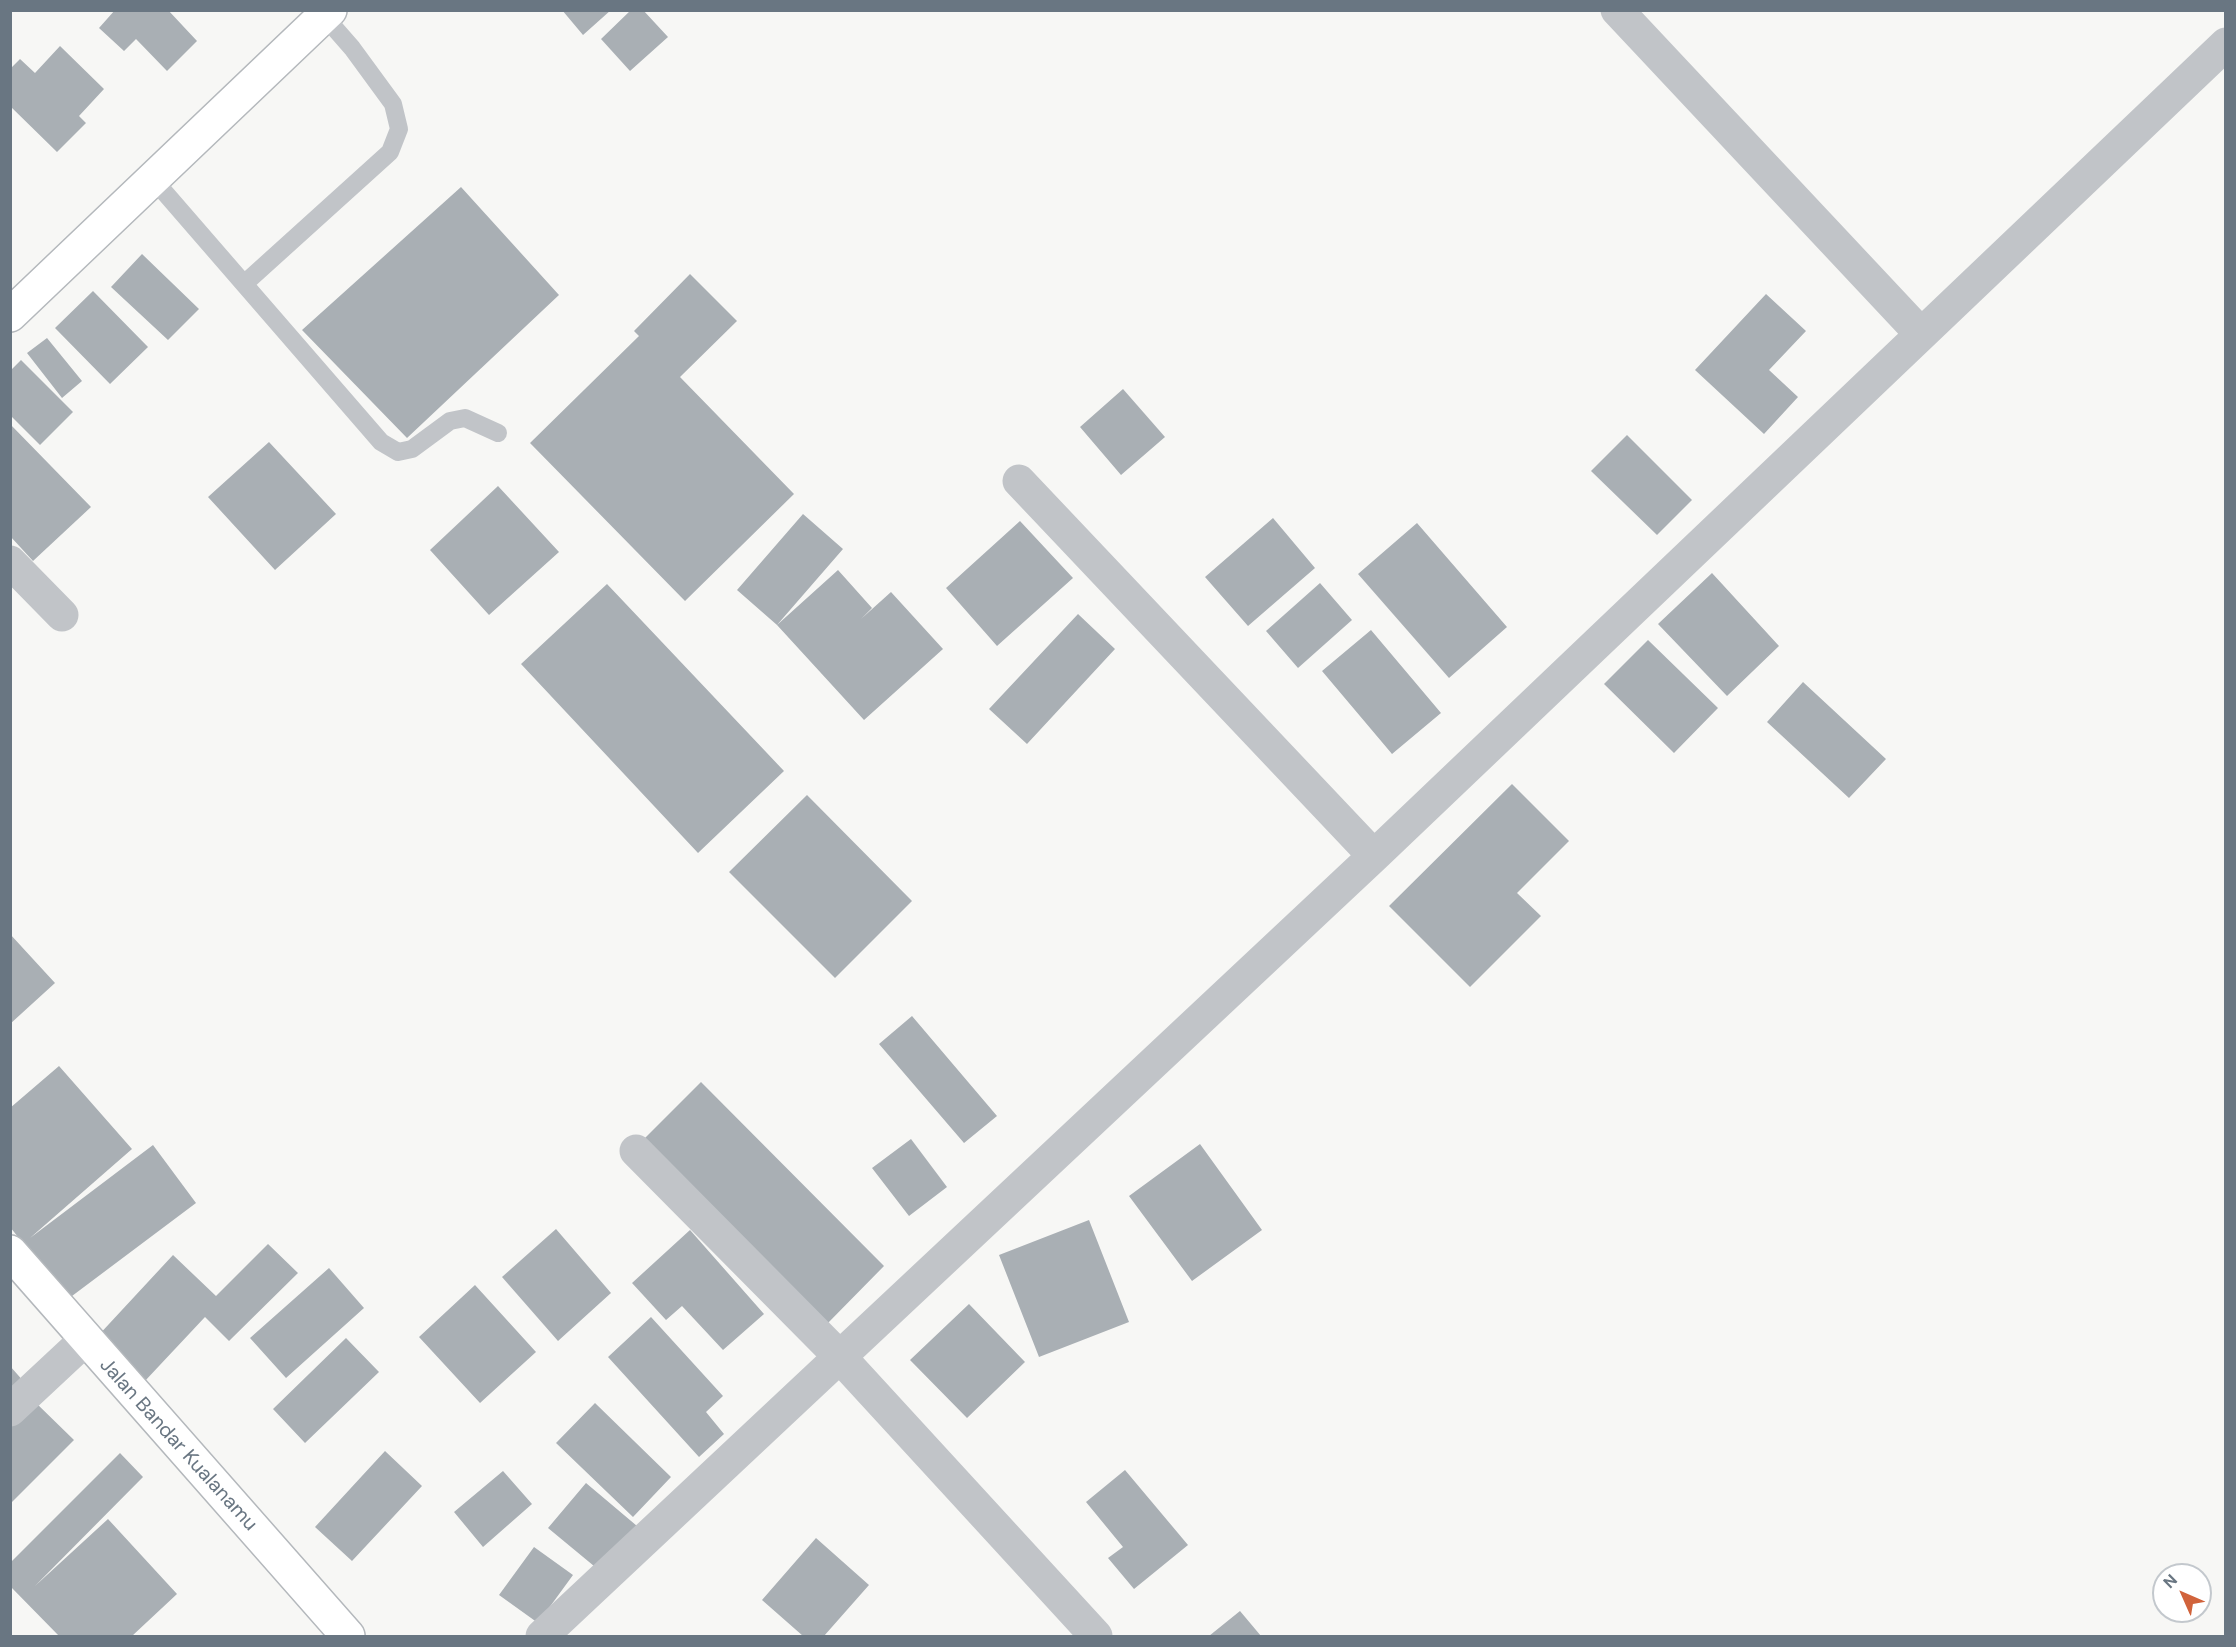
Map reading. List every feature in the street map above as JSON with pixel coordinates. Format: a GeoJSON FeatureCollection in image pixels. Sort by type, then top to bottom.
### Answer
{"type":"FeatureCollection","features":[{"type":"Feature","properties":{"kind":"street"},"geometry":{"type":"LineString","coordinates":[[1617,10],[1921,334]]}},
{"type":"Feature","properties":{"kind":"street"},"geometry":{"type":"LineString","coordinates":[[10,315],[327,13]]}},
{"type":"Feature","properties":{"kind":"street"},"geometry":{"type":"LineString","coordinates":[[542,1636],[1374,856],[2226,44]]}},
{"type":"Feature","properties":{"kind":"street"},"geometry":{"type":"LineString","coordinates":[[1020,481],[1374,856]]}},
{"type":"Feature","properties":{"kind":"street"},"geometry":{"type":"LineString","coordinates":[[10,562],[62,615]]}},
{"type":"Feature","properties":{"kind":"street"},"geometry":{"type":"LineString","coordinates":[[636,1151],[839,1356],[1096,1636]]}},
{"type":"Feature","properties":{"kind":"street","name":"Jalan Bandar Kualanamu"},"geometry":{"type":"LineString","coordinates":[[10,1252],[85,1340],[348,1636]]}},
{"type":"Feature","properties":{"kind":"street"},"geometry":{"type":"LineString","coordinates":[[10,1410],[85,1340]]}},
{"type":"Feature","properties":{"kind":"lane"},"geometry":{"type":"LineString","coordinates":[[244,284],[390,152],[399,129],[393,104],[327,13]]}},
{"type":"Feature","properties":{"kind":"lane"},"geometry":{"type":"LineString","coordinates":[[153,179],[381,442],[398,452],[412,449],[450,421],[465,418],[498,433]]}},
{"type":"Feature","properties":{"kind":"building"},"geometry":{"type":"Polygon","coordinates":[[[115,10],[168,10],[197,41],[167,71],[136,39],[124,51],[99,28],[115,10]]]}},
{"type":"Feature","properties":{"kind":"building"},"geometry":{"type":"Polygon","coordinates":[[[562,10],[611,10],[583,35],[562,10]]]}},
{"type":"Feature","properties":{"kind":"building"},"geometry":{"type":"Polygon","coordinates":[[[631,10],[643,10],[668,37],[630,71],[601,39],[631,10]]]}},
{"type":"Feature","properties":{"kind":"building"},"geometry":{"type":"Polygon","coordinates":[[[60,46],[104,89],[79,116],[86,123],[57,152],[10,106],[10,69],[20,59],[35,73],[60,46]]]}},
{"type":"Feature","properties":{"kind":"building"},"geometry":{"type":"Polygon","coordinates":[[[461,187],[559,295],[407,438],[302,330],[461,187]]]}},
{"type":"Feature","properties":{"kind":"building"},"geometry":{"type":"Polygon","coordinates":[[[142,254],[199,309],[168,340],[111,287],[142,254]]]}},
{"type":"Feature","properties":{"kind":"building"},"geometry":{"type":"Polygon","coordinates":[[[690,274],[737,321],[680,377],[794,494],[685,601],[530,443],[639,336],[634,331],[690,274]]]}},
{"type":"Feature","properties":{"kind":"building"},"geometry":{"type":"Polygon","coordinates":[[[93,291],[148,347],[110,384],[55,328],[93,291]]]}},
{"type":"Feature","properties":{"kind":"building"},"geometry":{"type":"Polygon","coordinates":[[[1766,294],[1806,331],[1769,370],[1798,397],[1764,434],[1695,370],[1766,294]]]}},
{"type":"Feature","properties":{"kind":"building"},"geometry":{"type":"Polygon","coordinates":[[[47,338],[82,381],[62,398],[27,353],[47,338]]]}},
{"type":"Feature","properties":{"kind":"building"},"geometry":{"type":"Polygon","coordinates":[[[21,360],[73,412],[40,445],[10,415],[10,371],[21,360]]]}},
{"type":"Feature","properties":{"kind":"building"},"geometry":{"type":"Polygon","coordinates":[[[1123,389],[1165,437],[1121,475],[1080,427],[1123,389]]]}},
{"type":"Feature","properties":{"kind":"building"},"geometry":{"type":"Polygon","coordinates":[[[10,424],[91,507],[33,561],[10,536],[10,424]]]}},
{"type":"Feature","properties":{"kind":"building"},"geometry":{"type":"Polygon","coordinates":[[[1627,435],[1692,500],[1657,535],[1591,471],[1627,435]]]}},
{"type":"Feature","properties":{"kind":"building"},"geometry":{"type":"Polygon","coordinates":[[[269,442],[336,514],[275,570],[208,497],[269,442]]]}},
{"type":"Feature","properties":{"kind":"building"},"geometry":{"type":"Polygon","coordinates":[[[498,486],[559,552],[489,615],[430,550],[498,486]]]}},
{"type":"Feature","properties":{"kind":"building"},"geometry":{"type":"Polygon","coordinates":[[[803,514],[843,549],[777,625],[737,590],[803,514]]]}},
{"type":"Feature","properties":{"kind":"building"},"geometry":{"type":"Polygon","coordinates":[[[1273,518],[1315,568],[1248,626],[1205,577],[1273,518]]]}},
{"type":"Feature","properties":{"kind":"building"},"geometry":{"type":"Polygon","coordinates":[[[1020,521],[1073,578],[997,646],[946,588],[1020,521]]]}},
{"type":"Feature","properties":{"kind":"building"},"geometry":{"type":"Polygon","coordinates":[[[1417,523],[1507,627],[1449,678],[1358,574],[1417,523]]]}},
{"type":"Feature","properties":{"kind":"building"},"geometry":{"type":"Polygon","coordinates":[[[838,570],[872,608],[861,619],[891,592],[943,649],[864,720],[777,625],[838,570]]]}},
{"type":"Feature","properties":{"kind":"building"},"geometry":{"type":"Polygon","coordinates":[[[1712,573],[1779,646],[1727,696],[1658,624],[1712,573]]]}},
{"type":"Feature","properties":{"kind":"building"},"geometry":{"type":"Polygon","coordinates":[[[1320,583],[1352,620],[1298,668],[1266,631],[1320,583]]]}},
{"type":"Feature","properties":{"kind":"building"},"geometry":{"type":"Polygon","coordinates":[[[607,584],[784,771],[698,853],[521,664],[607,584]]]}},
{"type":"Feature","properties":{"kind":"building"},"geometry":{"type":"Polygon","coordinates":[[[1078,614],[1115,649],[1027,744],[989,709],[1078,614]]]}},
{"type":"Feature","properties":{"kind":"building"},"geometry":{"type":"Polygon","coordinates":[[[1371,630],[1441,713],[1392,754],[1322,671],[1371,630]]]}},
{"type":"Feature","properties":{"kind":"building"},"geometry":{"type":"Polygon","coordinates":[[[1648,640],[1718,708],[1674,753],[1604,684],[1648,640]]]}},
{"type":"Feature","properties":{"kind":"building"},"geometry":{"type":"Polygon","coordinates":[[[1803,682],[1886,759],[1849,798],[1767,722],[1803,682]]]}},
{"type":"Feature","properties":{"kind":"building"},"geometry":{"type":"Polygon","coordinates":[[[1512,784],[1569,841],[1517,893],[1541,916],[1470,987],[1389,906],[1512,784]]]}},
{"type":"Feature","properties":{"kind":"building"},"geometry":{"type":"Polygon","coordinates":[[[807,795],[912,901],[835,978],[729,872],[807,795]]]}},
{"type":"Feature","properties":{"kind":"building"},"geometry":{"type":"Polygon","coordinates":[[[10,934],[55,983],[10,1024],[10,934]]]}},
{"type":"Feature","properties":{"kind":"building"},"geometry":{"type":"Polygon","coordinates":[[[912,1016],[997,1116],[964,1143],[879,1044],[912,1016]]]}},
{"type":"Feature","properties":{"kind":"building"},"geometry":{"type":"Polygon","coordinates":[[[59,1066],[132,1149],[30,1238],[153,1145],[196,1203],[68,1299],[10,1227],[10,1108],[59,1066]]]}},
{"type":"Feature","properties":{"kind":"building"},"geometry":{"type":"Polygon","coordinates":[[[701,1082],[884,1266],[826,1325],[642,1141],[701,1082]]]}},
{"type":"Feature","properties":{"kind":"building"},"geometry":{"type":"Polygon","coordinates":[[[911,1139],[947,1187],[909,1216],[872,1168],[911,1139]]]}},
{"type":"Feature","properties":{"kind":"building"},"geometry":{"type":"Polygon","coordinates":[[[1200,1144],[1262,1230],[1192,1281],[1129,1196],[1200,1144]]]}},
{"type":"Feature","properties":{"kind":"building"},"geometry":{"type":"Polygon","coordinates":[[[1089,1220],[1129,1322],[1039,1357],[999,1255],[1089,1220]]]}},
{"type":"Feature","properties":{"kind":"building"},"geometry":{"type":"Polygon","coordinates":[[[556,1229],[611,1293],[558,1341],[502,1277],[556,1229]]]}},
{"type":"Feature","properties":{"kind":"building"},"geometry":{"type":"Polygon","coordinates":[[[690,1230],[764,1314],[723,1350],[682,1306],[666,1320],[632,1283],[690,1230]]]}},
{"type":"Feature","properties":{"kind":"building"},"geometry":{"type":"Polygon","coordinates":[[[268,1244],[298,1273],[229,1341],[205,1317],[144,1382],[96,1338],[173,1255],[216,1296],[268,1244]]]}},
{"type":"Feature","properties":{"kind":"building"},"geometry":{"type":"Polygon","coordinates":[[[329,1268],[364,1308],[286,1378],[250,1338],[329,1268]]]}},
{"type":"Feature","properties":{"kind":"building"},"geometry":{"type":"Polygon","coordinates":[[[475,1285],[536,1352],[480,1403],[419,1337],[475,1285]]]}},
{"type":"Feature","properties":{"kind":"building"},"geometry":{"type":"Polygon","coordinates":[[[969,1304],[1025,1362],[967,1418],[910,1360],[969,1304]]]}},
{"type":"Feature","properties":{"kind":"building"},"geometry":{"type":"Polygon","coordinates":[[[651,1317],[723,1396],[706,1412],[724,1434],[699,1457],[608,1357],[651,1317]]]}},
{"type":"Feature","properties":{"kind":"building"},"geometry":{"type":"Polygon","coordinates":[[[346,1338],[379,1372],[305,1443],[273,1409],[346,1338]]]}},
{"type":"Feature","properties":{"kind":"building"},"geometry":{"type":"Polygon","coordinates":[[[10,1366],[25,1383],[10,1397],[10,1366]]]}},
{"type":"Feature","properties":{"kind":"building"},"geometry":{"type":"Polygon","coordinates":[[[34,1401],[74,1440],[10,1504],[10,1424],[34,1401]]]}},
{"type":"Feature","properties":{"kind":"building"},"geometry":{"type":"Polygon","coordinates":[[[595,1403],[671,1477],[633,1517],[556,1443],[595,1403]]]}},
{"type":"Feature","properties":{"kind":"building"},"geometry":{"type":"Polygon","coordinates":[[[385,1451],[422,1486],[352,1561],[315,1527],[385,1451]]]}},
{"type":"Feature","properties":{"kind":"building"},"geometry":{"type":"Polygon","coordinates":[[[120,1453],[143,1477],[35,1586],[108,1519],[177,1594],[132,1636],[59,1636],[10,1586],[10,1563],[120,1453]]]}},
{"type":"Feature","properties":{"kind":"building"},"geometry":{"type":"Polygon","coordinates":[[[1125,1470],[1188,1545],[1134,1589],[1108,1558],[1123,1547],[1086,1502],[1125,1470]]]}},
{"type":"Feature","properties":{"kind":"building"},"geometry":{"type":"Polygon","coordinates":[[[503,1471],[532,1504],[483,1547],[454,1512],[503,1471]]]}},
{"type":"Feature","properties":{"kind":"building"},"geometry":{"type":"Polygon","coordinates":[[[586,1483],[637,1526],[600,1571],[548,1528],[586,1483]]]}},
{"type":"Feature","properties":{"kind":"building"},"geometry":{"type":"Polygon","coordinates":[[[816,1538],[869,1585],[824,1636],[803,1636],[762,1600],[816,1538]]]}},
{"type":"Feature","properties":{"kind":"building"},"geometry":{"type":"Polygon","coordinates":[[[534,1547],[573,1575],[538,1623],[499,1595],[534,1547]]]}},
{"type":"Feature","properties":{"kind":"building"},"geometry":{"type":"Polygon","coordinates":[[[1240,1611],[1261,1636],[1209,1636],[1240,1611]]]}}]}
